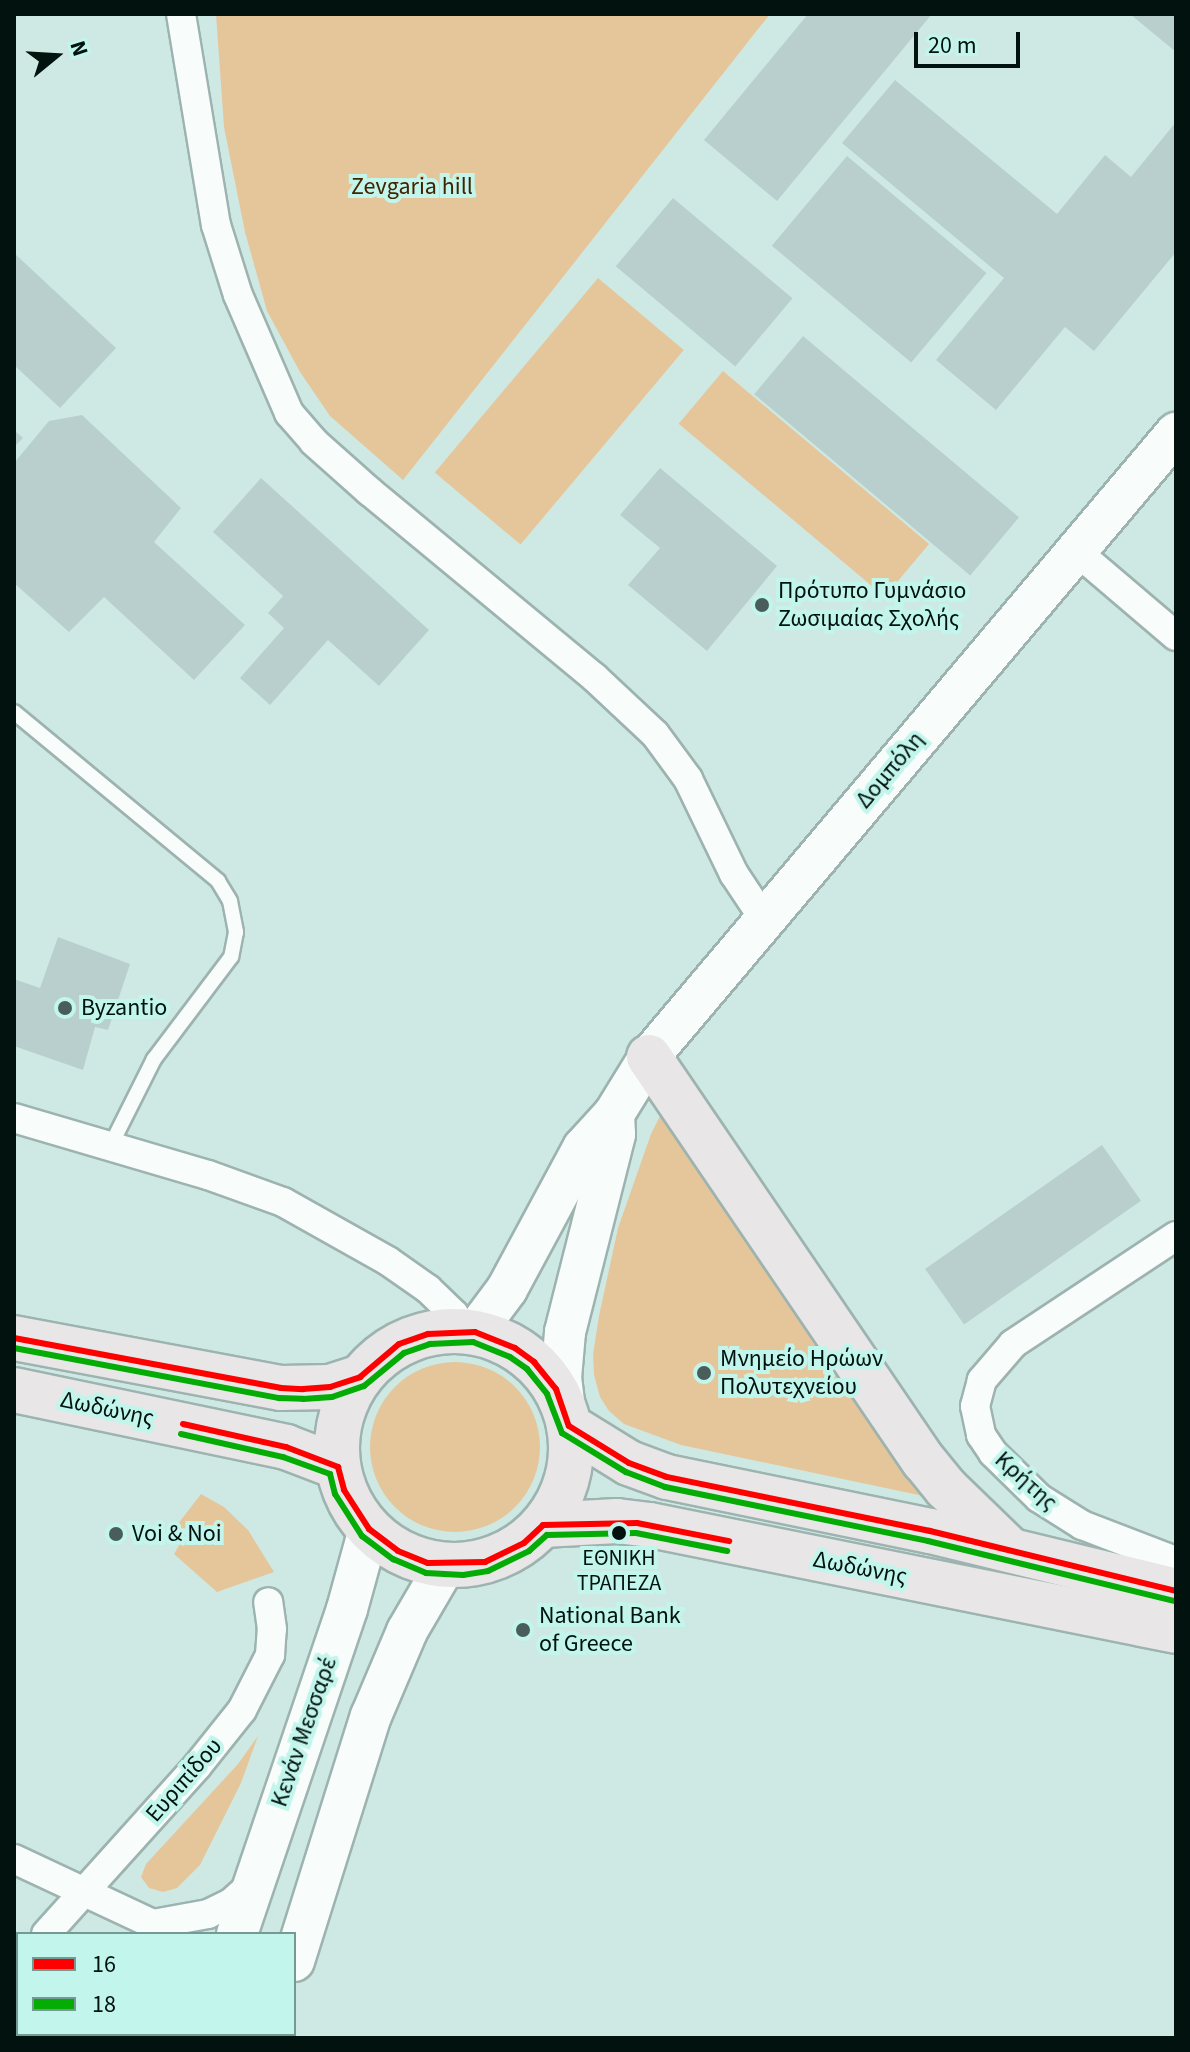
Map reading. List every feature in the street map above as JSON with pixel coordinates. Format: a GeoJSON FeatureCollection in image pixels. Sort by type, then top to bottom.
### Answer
{"type":"FeatureCollection","features":[{"type":"Feature","properties":{"kind":"main road","name":"Δομπόλη"},"geometry":{"type":"LineString","coordinates":[[467,1332],[507,1289],[583,1148],[614,1114],[649,1057],[1176,433]]}},
{"type":"Feature","properties":{"kind":"main road"},"geometry":{"type":"LineString","coordinates":[[649,1057],[924,1461],[946,1488],[1010,1549]]}},
{"type":"Feature","properties":{"kind":"main road"},"geometry":{"type":"LineString","coordinates":[[567,1418],[561,1378],[565,1332],[615,1134],[614,1114]]}},
{"type":"Feature","properties":{"kind":"main road","name":"Δωδώνης"},"geometry":{"type":"LineString","coordinates":[[467,1332],[515,1348],[534,1362],[556,1389],[567,1418],[568,1474],[563,1494],[543,1525],[524,1543],[485,1562],[445,1566],[398,1551],[369,1529],[344,1490],[338,1467],[338,1428],[346,1403],[360,1377],[399,1344],[428,1334],[467,1332]]}},
{"type":"Feature","properties":{"kind":"main road","name":"Δωδώνης"},"geometry":{"type":"LineString","coordinates":[[14,1338],[281,1388],[330,1387],[360,1377]]}},
{"type":"Feature","properties":{"kind":"main road","name":"Δωδώνης"},"geometry":{"type":"LineString","coordinates":[[14,1390],[286,1447],[338,1467]]}},
{"type":"Feature","properties":{"kind":"main road","name":"Δωδώνης"},"geometry":{"type":"LineString","coordinates":[[567,1418],[629,1463],[667,1477],[1010,1549],[1176,1591]]}},
{"type":"Feature","properties":{"kind":"main road","name":"Δωδώνης"},"geometry":{"type":"LineString","coordinates":[[543,1525],[617,1521],[650,1525],[1176,1631]]}},
{"type":"Feature","properties":{"kind":"main road","name":"Κενάν Μεσσαρέ"},"geometry":{"type":"LineString","coordinates":[[238,1932],[347,1609],[369,1529]]}},
{"type":"Feature","properties":{"kind":"main road"},"geometry":{"type":"LineString","coordinates":[[296,1955],[371,1716],[407,1631],[445,1566]]}},
{"type":"Feature","properties":{"kind":"street"},"geometry":{"type":"LineString","coordinates":[[181,14],[216,225],[238,295],[273,383],[289,413],[314,442],[358,481],[594,677],[655,734],[675,756],[711,820],[734,874],[764,919]]}},
{"type":"Feature","properties":{"kind":"street"},"geometry":{"type":"LineString","coordinates":[[1076,551],[1176,636]]}},
{"type":"Feature","properties":{"kind":"street"},"geometry":{"type":"LineString","coordinates":[[14,1118],[208,1175],[283,1202],[388,1261],[428,1289],[454,1314],[467,1332]]}},
{"type":"Feature","properties":{"kind":"street","name":"Κρήτης"},"geometry":{"type":"LineString","coordinates":[[1176,1236],[1013,1344],[982,1380],[975,1406],[981,1435],[993,1453],[1039,1498],[1082,1525],[1176,1561]]}},
{"type":"Feature","properties":{"kind":"street","name":"Ευριπίδου"},"geometry":{"type":"LineString","coordinates":[[48,1932],[242,1710],[270,1655],[272,1629],[268,1602]]}},
{"type":"Feature","properties":{"kind":"street"},"geometry":{"type":"LineString","coordinates":[[14,1859],[153,1924],[213,1912],[239,1897],[254,1882]]}},
{"type":"Feature","properties":{"kind":"lane"},"geometry":{"type":"LineString","coordinates":[[14,712],[218,881],[230,901],[236,932],[231,957],[154,1059],[110,1147]]}},
{"type":"Feature","properties":{"kind":"green space","name":"Zevgaria hill"},"geometry":{"type":"Polygon","coordinates":[[[216,14],[770,14],[403,480],[330,416],[300,372],[267,311],[245,232],[224,127],[216,14]]]}},
{"type":"Feature","properties":{"kind":"green space"},"geometry":{"type":"Polygon","coordinates":[[[598,278],[684,350],[521,545],[435,473],[598,278]]]}},
{"type":"Feature","properties":{"kind":"green space"},"geometry":{"type":"Polygon","coordinates":[[[723,371],[929,544],[885,597],[679,424],[723,371]]]}},
{"type":"Feature","properties":{"kind":"green space"},"geometry":{"type":"Polygon","coordinates":[[[666,1104],[933,1498],[681,1445],[624,1424],[609,1411],[600,1397],[594,1375],[593,1354],[599,1316],[618,1228],[651,1134],[666,1104]]]}},
{"type":"Feature","properties":{"kind":"green space"},"geometry":{"type":"Polygon","coordinates":[[[455,1362],[488,1368],[515,1387],[534,1414],[540,1447],[534,1480],[515,1507],[488,1526],[455,1532],[422,1526],[395,1507],[376,1480],[370,1447],[376,1414],[395,1387],[422,1368],[455,1362]]]}},
{"type":"Feature","properties":{"kind":"green space"},"geometry":{"type":"Polygon","coordinates":[[[201,1494],[224,1507],[248,1530],[274,1572],[217,1592],[174,1554],[184,1537],[174,1529],[201,1494]]]}},
{"type":"Feature","properties":{"kind":"green space"},"geometry":{"type":"Polygon","coordinates":[[[258,1736],[241,1783],[200,1865],[177,1888],[163,1892],[149,1888],[141,1877],[146,1864],[238,1764],[258,1736]]]}},
{"type":"Feature","properties":{"kind":"building"},"geometry":{"type":"Polygon","coordinates":[[[808,14],[932,14],[777,201],[704,140],[808,14]]]}},
{"type":"Feature","properties":{"kind":"building"},"geometry":{"type":"Polygon","coordinates":[[[1130,14],[1176,14],[1176,52],[1130,14]]]}},
{"type":"Feature","properties":{"kind":"building"},"geometry":{"type":"Polygon","coordinates":[[[895,80],[1057,214],[1105,155],[1131,177],[1176,122],[1176,252],[1094,351],[1065,327],[996,410],[936,360],[1004,278],[842,143],[895,80]]]}},
{"type":"Feature","properties":{"kind":"building"},"geometry":{"type":"Polygon","coordinates":[[[847,156],[986,273],[911,363],[772,246],[847,156]]]}},
{"type":"Feature","properties":{"kind":"building"},"geometry":{"type":"Polygon","coordinates":[[[673,198],[793,298],[735,366],[616,266],[673,198]]]}},
{"type":"Feature","properties":{"kind":"building"},"geometry":{"type":"Polygon","coordinates":[[[14,253],[116,348],[60,408],[14,365],[14,253]]]}},
{"type":"Feature","properties":{"kind":"building"},"geometry":{"type":"Polygon","coordinates":[[[803,336],[1019,517],[970,575],[754,394],[803,336]]]}},
{"type":"Feature","properties":{"kind":"building"},"geometry":{"type":"Polygon","coordinates":[[[82,415],[181,508],[154,542],[245,625],[194,680],[104,597],[69,632],[14,583],[14,463],[49,421],[82,415]]]}},
{"type":"Feature","properties":{"kind":"building"},"geometry":{"type":"Polygon","coordinates":[[[14,430],[23,438],[14,447],[14,430]]]}},
{"type":"Feature","properties":{"kind":"building"},"geometry":{"type":"Polygon","coordinates":[[[660,468],[777,566],[707,651],[628,585],[660,548],[620,515],[660,468]]]}},
{"type":"Feature","properties":{"kind":"building"},"geometry":{"type":"Polygon","coordinates":[[[261,478],[429,630],[379,686],[328,640],[270,705],[240,678],[284,628],[268,613],[283,596],[213,532],[261,478]]]}},
{"type":"Feature","properties":{"kind":"building","name":"Byzantio"},"geometry":{"type":"Polygon","coordinates":[[[58,937],[130,964],[108,1030],[95,1027],[83,1070],[14,1046],[14,979],[40,988],[58,937]]]}},
{"type":"Feature","properties":{"kind":"building"},"geometry":{"type":"Polygon","coordinates":[[[1102,1145],[1141,1201],[964,1325],[925,1269],[1102,1145]]]}},
{"type":"Feature","properties":{"kind":"transit line","name":"16"},"geometry":{"type":"LineString","coordinates":[[14,1338],[281,1388],[303,1389],[330,1387],[360,1377],[399,1344],[428,1334],[475,1332],[515,1348],[534,1362],[556,1389],[569,1426],[629,1463],[667,1477],[930,1531],[1176,1591]]}},
{"type":"Feature","properties":{"kind":"transit line","name":"18"},"geometry":{"type":"LineString","coordinates":[[14,1348],[279,1398],[303,1399],[332,1397],[364,1386],[404,1353],[430,1344],[473,1342],[510,1357],[527,1369],[547,1394],[562,1433],[626,1472],[665,1487],[928,1541],[1174,1601]]}},
{"type":"Feature","properties":{"kind":"transit line","name":"16"},"geometry":{"type":"LineString","coordinates":[[183,1424],[286,1447],[338,1467],[344,1490],[369,1529],[398,1551],[428,1563],[485,1562],[524,1543],[543,1525],[637,1523],[729,1541]]}},
{"type":"Feature","properties":{"kind":"transit line","name":"18"},"geometry":{"type":"LineString","coordinates":[[181,1434],[283,1457],[330,1474],[335,1494],[362,1536],[393,1559],[426,1573],[463,1575],[488,1571],[529,1551],[547,1535],[636,1533],[727,1551]]}},
{"type":"Feature","properties":{"kind":"place","name":"Πρότυπο Γυμνάσιο Ζωσιμαίας Σχολής"},"geometry":{"type":"Point","coordinates":[762,605]}},
{"type":"Feature","properties":{"kind":"place","name":"Byzantio"},"geometry":{"type":"Point","coordinates":[65,1008]}},
{"type":"Feature","properties":{"kind":"place","name":"Μνημείο Ηρώων Πολυτεχνείου"},"geometry":{"type":"Point","coordinates":[704,1373]}},
{"type":"Feature","properties":{"kind":"place","name":"ΕΘΝΙΚΗ ΤΡΑΠΕΖΑ"},"geometry":{"type":"Point","coordinates":[619,1533]}},
{"type":"Feature","properties":{"kind":"place","name":"Voi & Noi"},"geometry":{"type":"Point","coordinates":[116,1534]}},
{"type":"Feature","properties":{"kind":"place","name":"National Bank of Greece"},"geometry":{"type":"Point","coordinates":[523,1630]}}]}
